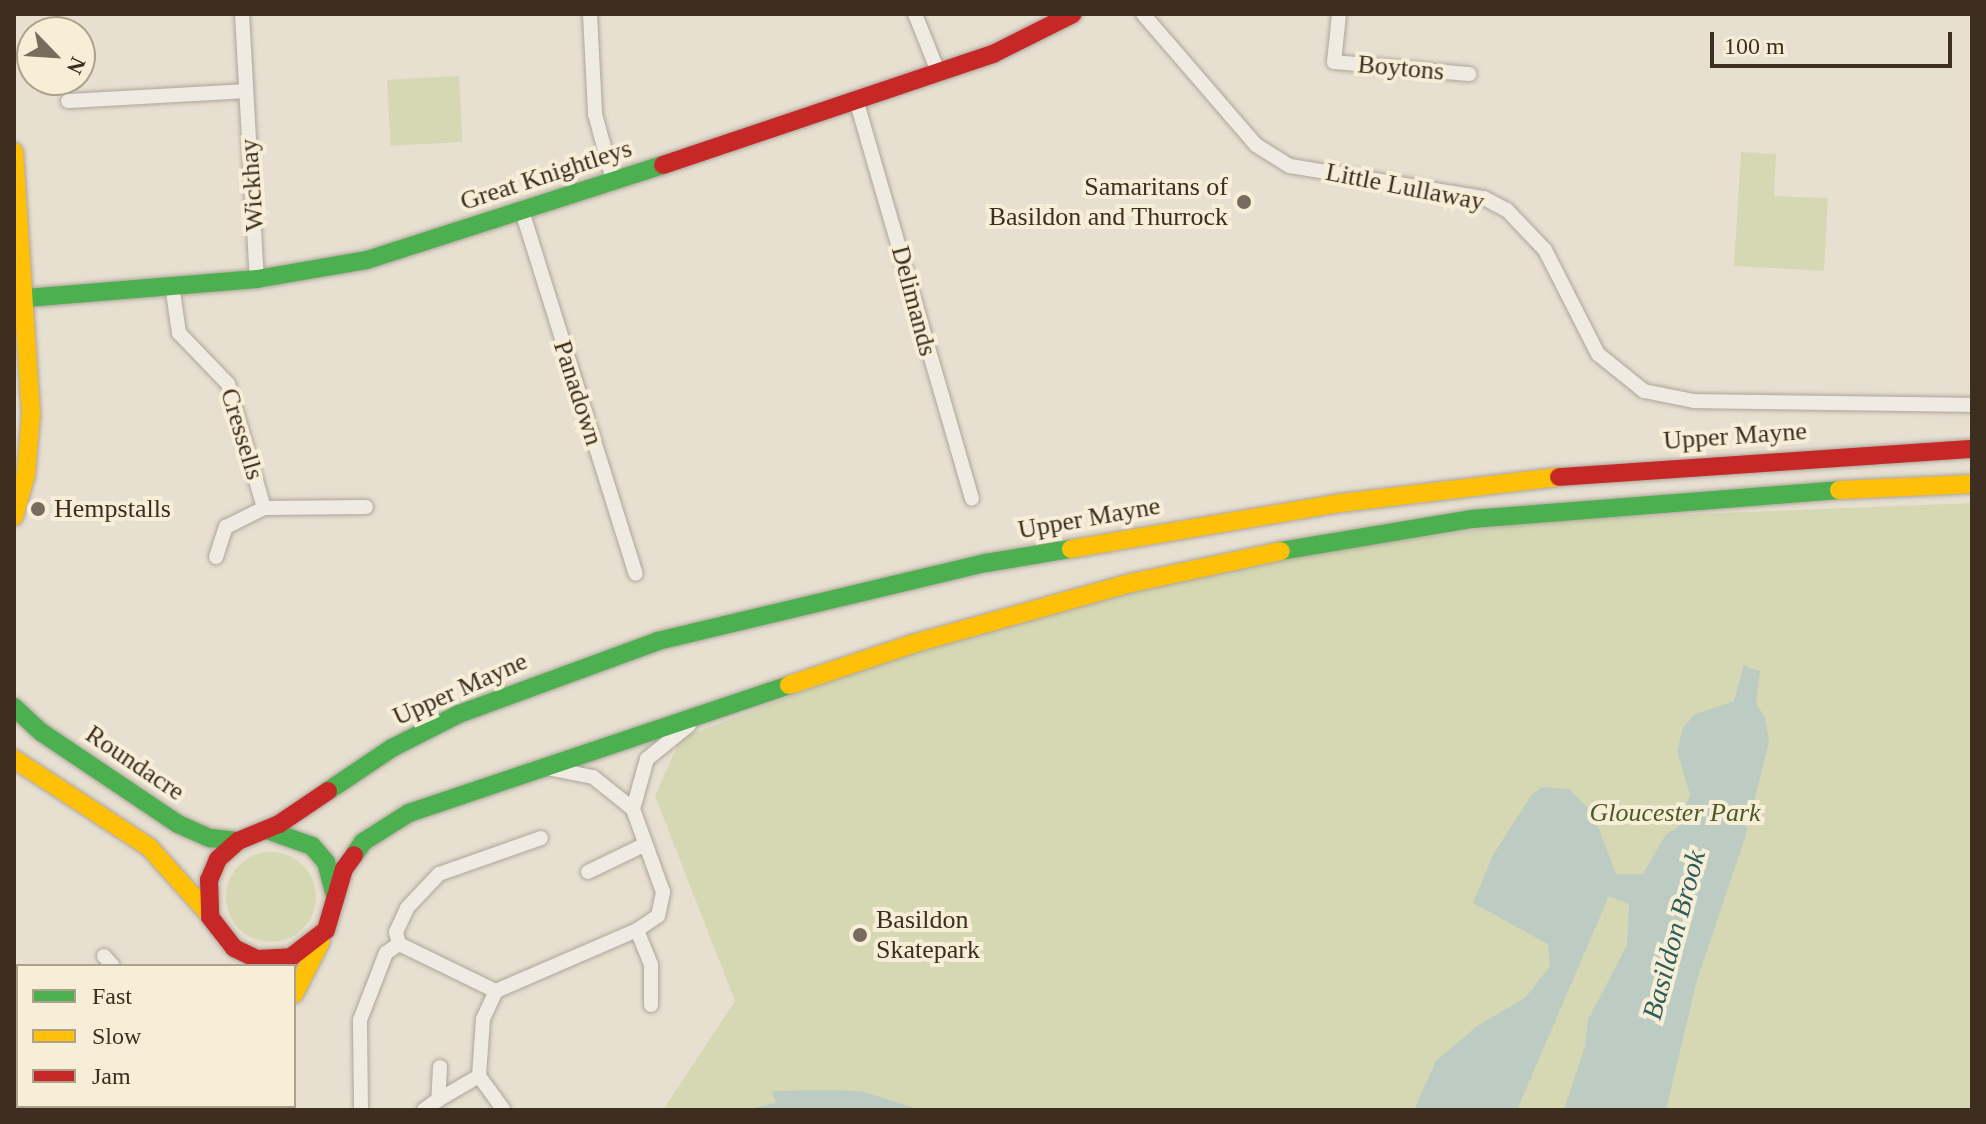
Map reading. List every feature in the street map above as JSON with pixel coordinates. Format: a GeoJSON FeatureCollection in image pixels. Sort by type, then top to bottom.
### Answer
{"type":"FeatureCollection","features":[{"type":"Feature","properties":{"kind":"main road","name":"Great Knightleys"},"geometry":{"type":"LineString","coordinates":[[20,298],[257,279],[367,260],[857,103],[993,54],[1073,14]]}},
{"type":"Feature","properties":{"kind":"main road"},"geometry":{"type":"LineString","coordinates":[[14,152],[29,447],[14,516]]}},
{"type":"Feature","properties":{"kind":"main road","name":"Upper Mayne"},"geometry":{"type":"LineString","coordinates":[[210,917],[209,880],[218,859],[238,841],[267,830],[392,748],[536,682],[658,641],[865,589],[1146,533],[1464,486],[1697,464],[1972,449]]}},
{"type":"Feature","properties":{"kind":"main road"},"geometry":{"type":"LineString","coordinates":[[296,990],[326,930],[344,869],[375,831],[409,813],[1011,614],[1234,559],[1472,519],[1624,505],[1972,484]]}},
{"type":"Feature","properties":{"kind":"main road","name":"Roundacre"},"geometry":{"type":"LineString","coordinates":[[14,707],[41,732],[178,824],[210,838],[238,841]]}},
{"type":"Feature","properties":{"kind":"main road"},"geometry":{"type":"LineString","coordinates":[[14,759],[149,847],[210,917],[239,964]]}},
{"type":"Feature","properties":{"kind":"main road"},"geometry":{"type":"LineString","coordinates":[[267,830],[312,846],[326,862],[335,903]]}},
{"type":"Feature","properties":{"kind":"main road"},"geometry":{"type":"LineString","coordinates":[[223,939],[257,959],[275,960],[304,951],[326,930]]}},
{"type":"Feature","properties":{"kind":"street","name":"Wickhay"},"geometry":{"type":"LineString","coordinates":[[242,14],[257,279]]}},
{"type":"Feature","properties":{"kind":"street"},"geometry":{"type":"LineString","coordinates":[[590,14],[595,114],[613,180]]}},
{"type":"Feature","properties":{"kind":"street"},"geometry":{"type":"LineString","coordinates":[[915,14],[939,74]]}},
{"type":"Feature","properties":{"kind":"street","name":"Little Lullaway"},"geometry":{"type":"LineString","coordinates":[[1143,14],[1256,145],[1290,166],[1484,198],[1507,210],[1545,250],[1598,354],[1644,391],[1694,401],[1972,405]]}},
{"type":"Feature","properties":{"kind":"street","name":"Boytons"},"geometry":{"type":"LineString","coordinates":[[1339,14],[1334,62],[1469,74]]}},
{"type":"Feature","properties":{"kind":"street"},"geometry":{"type":"LineString","coordinates":[[68,101],[245,91]]}},
{"type":"Feature","properties":{"kind":"street","name":"Delimands"},"geometry":{"type":"LineString","coordinates":[[857,103],[972,499]]}},
{"type":"Feature","properties":{"kind":"street","name":"Panadown"},"geometry":{"type":"LineString","coordinates":[[522,211],[636,574]]}},
{"type":"Feature","properties":{"kind":"street","name":"Cressells"},"geometry":{"type":"LineString","coordinates":[[172,285],[179,333],[228,384],[264,508]]}},
{"type":"Feature","properties":{"kind":"street","name":"Cressells"},"geometry":{"type":"LineString","coordinates":[[216,557],[226,527],[264,508],[366,507]]}},
{"type":"Feature","properties":{"kind":"street"},"geometry":{"type":"LineString","coordinates":[[633,809],[641,771],[658,746],[729,706]]}},
{"type":"Feature","properties":{"kind":"street"},"geometry":{"type":"LineString","coordinates":[[503,1109],[479,1076],[483,1019],[496,991],[637,930],[658,916],[663,898],[633,809],[607,784],[581,771],[536,771]]}},
{"type":"Feature","properties":{"kind":"street"},"geometry":{"type":"LineString","coordinates":[[399,944],[400,920],[425,884],[439,874],[541,838]]}},
{"type":"Feature","properties":{"kind":"street"},"geometry":{"type":"LineString","coordinates":[[588,872],[646,844]]}},
{"type":"Feature","properties":{"kind":"street"},"geometry":{"type":"LineString","coordinates":[[637,930],[651,965],[651,1005]]}},
{"type":"Feature","properties":{"kind":"street"},"geometry":{"type":"LineString","coordinates":[[399,944],[496,991]]}},
{"type":"Feature","properties":{"kind":"street"},"geometry":{"type":"LineString","coordinates":[[361,1107],[360,1020],[386,953],[399,944]]}},
{"type":"Feature","properties":{"kind":"street"},"geometry":{"type":"LineString","coordinates":[[438,1100],[440,1067]]}},
{"type":"Feature","properties":{"kind":"street"},"geometry":{"type":"LineString","coordinates":[[424,1110],[479,1076]]}},
{"type":"Feature","properties":{"kind":"green space"},"geometry":{"type":"Polygon","coordinates":[[[459,76],[462,142],[391,146],[387,80],[459,76]]]}},
{"type":"Feature","properties":{"kind":"green space"},"geometry":{"type":"Polygon","coordinates":[[[1741,152],[1776,154],[1774,196],[1828,198],[1824,271],[1734,266],[1741,152]]]}},
{"type":"Feature","properties":{"kind":"green space","name":"Gloucester Park"},"geometry":{"type":"Polygon","coordinates":[[[1972,503],[1972,1110],[663,1110],[735,1001],[655,796],[681,738],[910,651],[1225,566],[1545,520],[1972,503]]]}},
{"type":"Feature","properties":{"kind":"green space"},"geometry":{"type":"Polygon","coordinates":[[[271,852],[288,856],[303,865],[312,880],[316,897],[312,914],[303,929],[288,938],[271,942],[254,938],[239,929],[230,914],[226,897],[230,880],[239,865],[254,856],[271,852]]]}},
{"type":"Feature","properties":{"kind":"water"},"geometry":{"type":"Polygon","coordinates":[[[1745,667],[1760,671],[1756,703],[1765,718],[1769,742],[1745,838],[1697,980],[1666,1110],[1564,1110],[1585,1047],[1588,1020],[1627,945],[1629,904],[1609,896],[1517,1110],[1414,1110],[1436,1061],[1477,1026],[1525,998],[1550,966],[1548,944],[1473,903],[1493,855],[1530,797],[1541,787],[1569,789],[1593,813],[1616,874],[1643,874],[1666,834],[1677,828],[1690,795],[1677,751],[1683,728],[1695,714],[1738,700],[1745,667]]]}},
{"type":"Feature","properties":{"kind":"water"},"geometry":{"type":"Polygon","coordinates":[[[772,1091],[861,1091],[921,1110],[743,1110],[776,1103],[772,1091]]]}},
{"type":"Feature","properties":{"kind":"waterway","name":"Basildon Brook"},"geometry":{"type":"LineString","coordinates":[[1735,705],[1745,667]]}},
{"type":"Feature","properties":{"kind":"traffic: fast"},"geometry":{"type":"LineString","coordinates":[[14,299],[257,279],[367,260],[663,165]]}},
{"type":"Feature","properties":{"kind":"traffic: fast"},"geometry":{"type":"LineString","coordinates":[[1281,551],[1472,519],[1839,490]]}},
{"type":"Feature","properties":{"kind":"traffic: fast"},"geometry":{"type":"LineString","coordinates":[[328,791],[392,748],[459,714],[658,641],[986,563],[1071,549]]}},
{"type":"Feature","properties":{"kind":"traffic: fast"},"geometry":{"type":"LineString","coordinates":[[354,855],[363,842],[409,813],[789,685]]}},
{"type":"Feature","properties":{"kind":"traffic: fast"},"geometry":{"type":"LineString","coordinates":[[14,707],[41,732],[178,824],[210,838],[238,841]]}},
{"type":"Feature","properties":{"kind":"traffic: fast"},"geometry":{"type":"LineString","coordinates":[[267,830],[312,846],[326,862],[335,895]]}},
{"type":"Feature","properties":{"kind":"traffic: slow"},"geometry":{"type":"LineString","coordinates":[[14,152],[31,414],[26,474],[14,516]]}},
{"type":"Feature","properties":{"kind":"traffic: slow"},"geometry":{"type":"LineString","coordinates":[[1071,549],[1340,503],[1559,477]]}},
{"type":"Feature","properties":{"kind":"traffic: slow"},"geometry":{"type":"LineString","coordinates":[[1839,490],[1972,484]]}},
{"type":"Feature","properties":{"kind":"traffic: slow"},"geometry":{"type":"LineString","coordinates":[[789,685],[912,644],[1131,583],[1281,551]]}},
{"type":"Feature","properties":{"kind":"traffic: slow"},"geometry":{"type":"LineString","coordinates":[[14,759],[149,847],[208,913]]}},
{"type":"Feature","properties":{"kind":"traffic: slow"},"geometry":{"type":"LineString","coordinates":[[296,990],[321,941]]}},
{"type":"Feature","properties":{"kind":"traffic: jam"},"geometry":{"type":"LineString","coordinates":[[663,165],[993,54],[1073,14]]}},
{"type":"Feature","properties":{"kind":"traffic: jam"},"geometry":{"type":"LineString","coordinates":[[1559,477],[1972,449]]}},
{"type":"Feature","properties":{"kind":"traffic: jam"},"geometry":{"type":"LineString","coordinates":[[328,791],[279,824],[238,841],[218,859],[209,880],[210,917],[234,948],[257,959],[291,957],[326,930],[344,869],[354,855]]}},
{"type":"Feature","properties":{"kind":"place","name":"Samaritans of Basildon and Thurrock"},"geometry":{"type":"Point","coordinates":[1244,202]}},
{"type":"Feature","properties":{"kind":"place","name":"Hempstalls"},"geometry":{"type":"Point","coordinates":[38,509]}},
{"type":"Feature","properties":{"kind":"place","name":"Basildon Skatepark"},"geometry":{"type":"Point","coordinates":[860,935]}}]}
